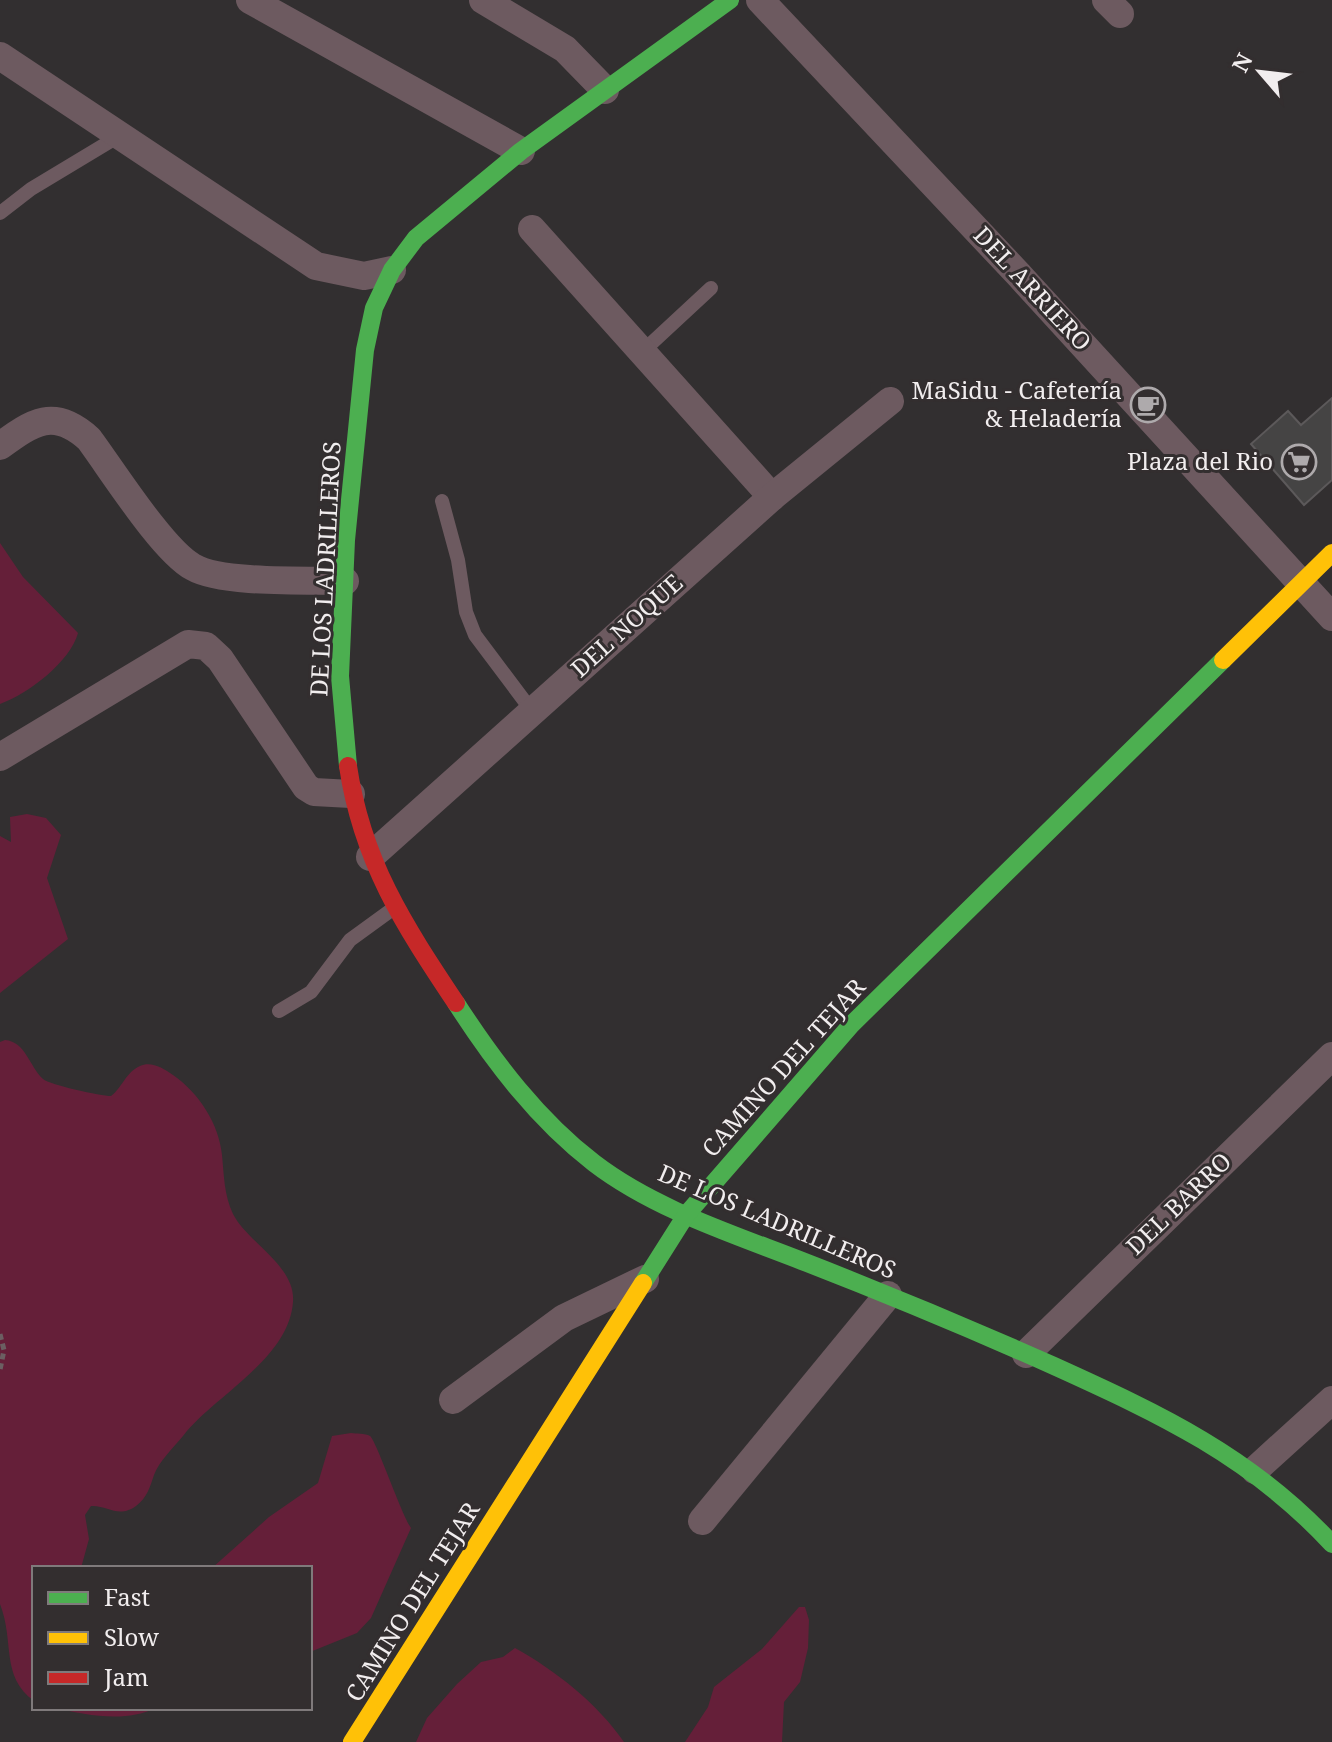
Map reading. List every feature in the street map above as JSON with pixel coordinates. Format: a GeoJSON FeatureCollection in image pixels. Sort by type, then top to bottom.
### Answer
{"type":"FeatureCollection","features":[{"type":"Feature","properties":{"kind":"street"},"geometry":{"type":"LineString","coordinates":[[250,0],[521,151]]}},
{"type":"Feature","properties":{"kind":"street"},"geometry":{"type":"LineString","coordinates":[[483,0],[565,49],[605,90]]}},
{"type":"Feature","properties":{"kind":"street","name":"DE LOS LADRILLEROS"},"geometry":{"type":"LineString","coordinates":[[730,0],[521,151],[416,238],[392,270],[374,308],[365,350],[345,581],[340,679],[347,778],[370,857],[394,908],[478,1037],[542,1115],[613,1176],[686,1215],[888,1295],[1200,1434],[1255,1470],[1332,1544]]}},
{"type":"Feature","properties":{"kind":"street","name":"DEL ARRIERO"},"geometry":{"type":"LineString","coordinates":[[760,0],[1019,275],[1332,617]]}},
{"type":"Feature","properties":{"kind":"street"},"geometry":{"type":"LineString","coordinates":[[0,56],[316,266],[364,276],[392,270]]}},
{"type":"Feature","properties":{"kind":"street"},"geometry":{"type":"LineString","coordinates":[[532,229],[772,497]]}},
{"type":"Feature","properties":{"kind":"street","name":"DEL NOQUE"},"geometry":{"type":"LineString","coordinates":[[370,857],[772,497],[890,401]]}},
{"type":"Feature","properties":{"kind":"street"},"geometry":{"type":"LineString","coordinates":[[0,446],[32,422],[53,420],[75,426],[89,439],[173,554],[195,569],[227,576],[345,581]]}},
{"type":"Feature","properties":{"kind":"street","name":"CAMINO DEL TEJAR"},"geometry":{"type":"LineString","coordinates":[[352,1742],[686,1215],[851,1025],[1332,553]]}},
{"type":"Feature","properties":{"kind":"street"},"geometry":{"type":"LineString","coordinates":[[0,757],[188,644],[206,646],[220,659],[306,787],[314,792],[351,794]]}},
{"type":"Feature","properties":{"kind":"street","name":"DEL BARRO"},"geometry":{"type":"LineString","coordinates":[[1026,1354],[1332,1056]]}},
{"type":"Feature","properties":{"kind":"street"},"geometry":{"type":"LineString","coordinates":[[453,1400],[564,1318],[645,1279]]}},
{"type":"Feature","properties":{"kind":"street"},"geometry":{"type":"LineString","coordinates":[[702,1521],[888,1295]]}},
{"type":"Feature","properties":{"kind":"street"},"geometry":{"type":"LineString","coordinates":[[1255,1470],[1332,1400]]}},
{"type":"Feature","properties":{"kind":"lane"},"geometry":{"type":"LineString","coordinates":[[0,213],[31,189],[119,136]]}},
{"type":"Feature","properties":{"kind":"lane"},"geometry":{"type":"LineString","coordinates":[[642,352],[711,288]]}},
{"type":"Feature","properties":{"kind":"lane"},"geometry":{"type":"LineString","coordinates":[[442,501],[458,560],[466,612],[475,635],[532,711]]}},
{"type":"Feature","properties":{"kind":"lane"},"geometry":{"type":"LineString","coordinates":[[279,1011],[311,992],[350,940],[365,925],[394,908]]}},
{"type":"Feature","properties":{"kind":"path"},"geometry":{"type":"LineString","coordinates":[[0,1334],[4,1350],[0,1370]]}},
{"type":"Feature","properties":{"kind":"shaded area"},"geometry":{"type":"Polygon","coordinates":[[[0,543],[23,577],[78,633],[74,644],[57,666],[23,693],[0,704],[0,543]]]}},
{"type":"Feature","properties":{"kind":"shaded area"},"geometry":{"type":"Polygon","coordinates":[[[27,814],[46,818],[61,835],[47,878],[68,939],[0,993],[0,836],[11,842],[10,817],[27,814]]]}},
{"type":"Feature","properties":{"kind":"shaded area"},"geometry":{"type":"Polygon","coordinates":[[[5,1040],[18,1045],[43,1079],[76,1090],[111,1096],[131,1072],[148,1064],[161,1068],[182,1082],[206,1110],[217,1132],[226,1192],[233,1214],[287,1277],[293,1302],[288,1322],[265,1359],[196,1421],[171,1449],[159,1465],[140,1503],[124,1511],[91,1506],[85,1515],[89,1539],[82,1566],[32,1566],[32,1699],[16,1681],[12,1670],[0,1604],[0,1042],[5,1040]]]}},
{"type":"Feature","properties":{"kind":"shaded area"},"geometry":{"type":"Polygon","coordinates":[[[351,1433],[370,1436],[411,1528],[371,1618],[357,1633],[312,1651],[312,1566],[214,1566],[269,1517],[318,1483],[332,1436],[351,1433]]]}},
{"type":"Feature","properties":{"kind":"shaded area"},"geometry":{"type":"Polygon","coordinates":[[[799,1607],[805,1607],[809,1620],[808,1648],[800,1682],[784,1702],[782,1742],[685,1742],[708,1707],[714,1687],[762,1649],[799,1607]]]}},
{"type":"Feature","properties":{"kind":"shaded area"},"geometry":{"type":"Polygon","coordinates":[[[515,1648],[575,1689],[602,1714],[624,1742],[416,1742],[427,1718],[457,1684],[481,1662],[503,1657],[515,1648]]]}},
{"type":"Feature","properties":{"kind":"shaded area"},"geometry":{"type":"Polygon","coordinates":[[[66,1710],[151,1710],[132,1715],[93,1715],[66,1710]]]}},
{"type":"Feature","properties":{"kind":"building","name":"Plaza del Rio"},"geometry":{"type":"Polygon","coordinates":[[[1332,398],[1332,480],[1304,505],[1251,444],[1288,411],[1301,425],[1332,398]]]}},
{"type":"Feature","properties":{"kind":"traffic: fast"},"geometry":{"type":"LineString","coordinates":[[348,766],[340,676],[346,540],[365,350],[374,308],[392,270],[416,238],[521,151],[730,0]]}},
{"type":"Feature","properties":{"kind":"traffic: fast"},"geometry":{"type":"LineString","coordinates":[[643,1283],[686,1215],[851,1025],[1223,660]]}},
{"type":"Feature","properties":{"kind":"traffic: fast"},"geometry":{"type":"LineString","coordinates":[[456,1003],[486,1047],[536,1109],[574,1146],[617,1179],[695,1219],[960,1325],[1167,1420],[1203,1440],[1270,1486],[1332,1544]]}},
{"type":"Feature","properties":{"kind":"traffic: slow"},"geometry":{"type":"LineString","coordinates":[[1223,660],[1332,553]]}},
{"type":"Feature","properties":{"kind":"traffic: slow"},"geometry":{"type":"LineString","coordinates":[[352,1742],[643,1283]]}},
{"type":"Feature","properties":{"kind":"traffic: jam"},"geometry":{"type":"LineString","coordinates":[[348,766],[363,832],[388,891],[456,1003]]}},
{"type":"Feature","properties":{"kind":"place","name":"MaSidu - Cafetería & Heladería"},"geometry":{"type":"Point","coordinates":[1148,405]}},
{"type":"Feature","properties":{"kind":"place","name":"Plaza del Rio"},"geometry":{"type":"Point","coordinates":[1299,462]}}]}
